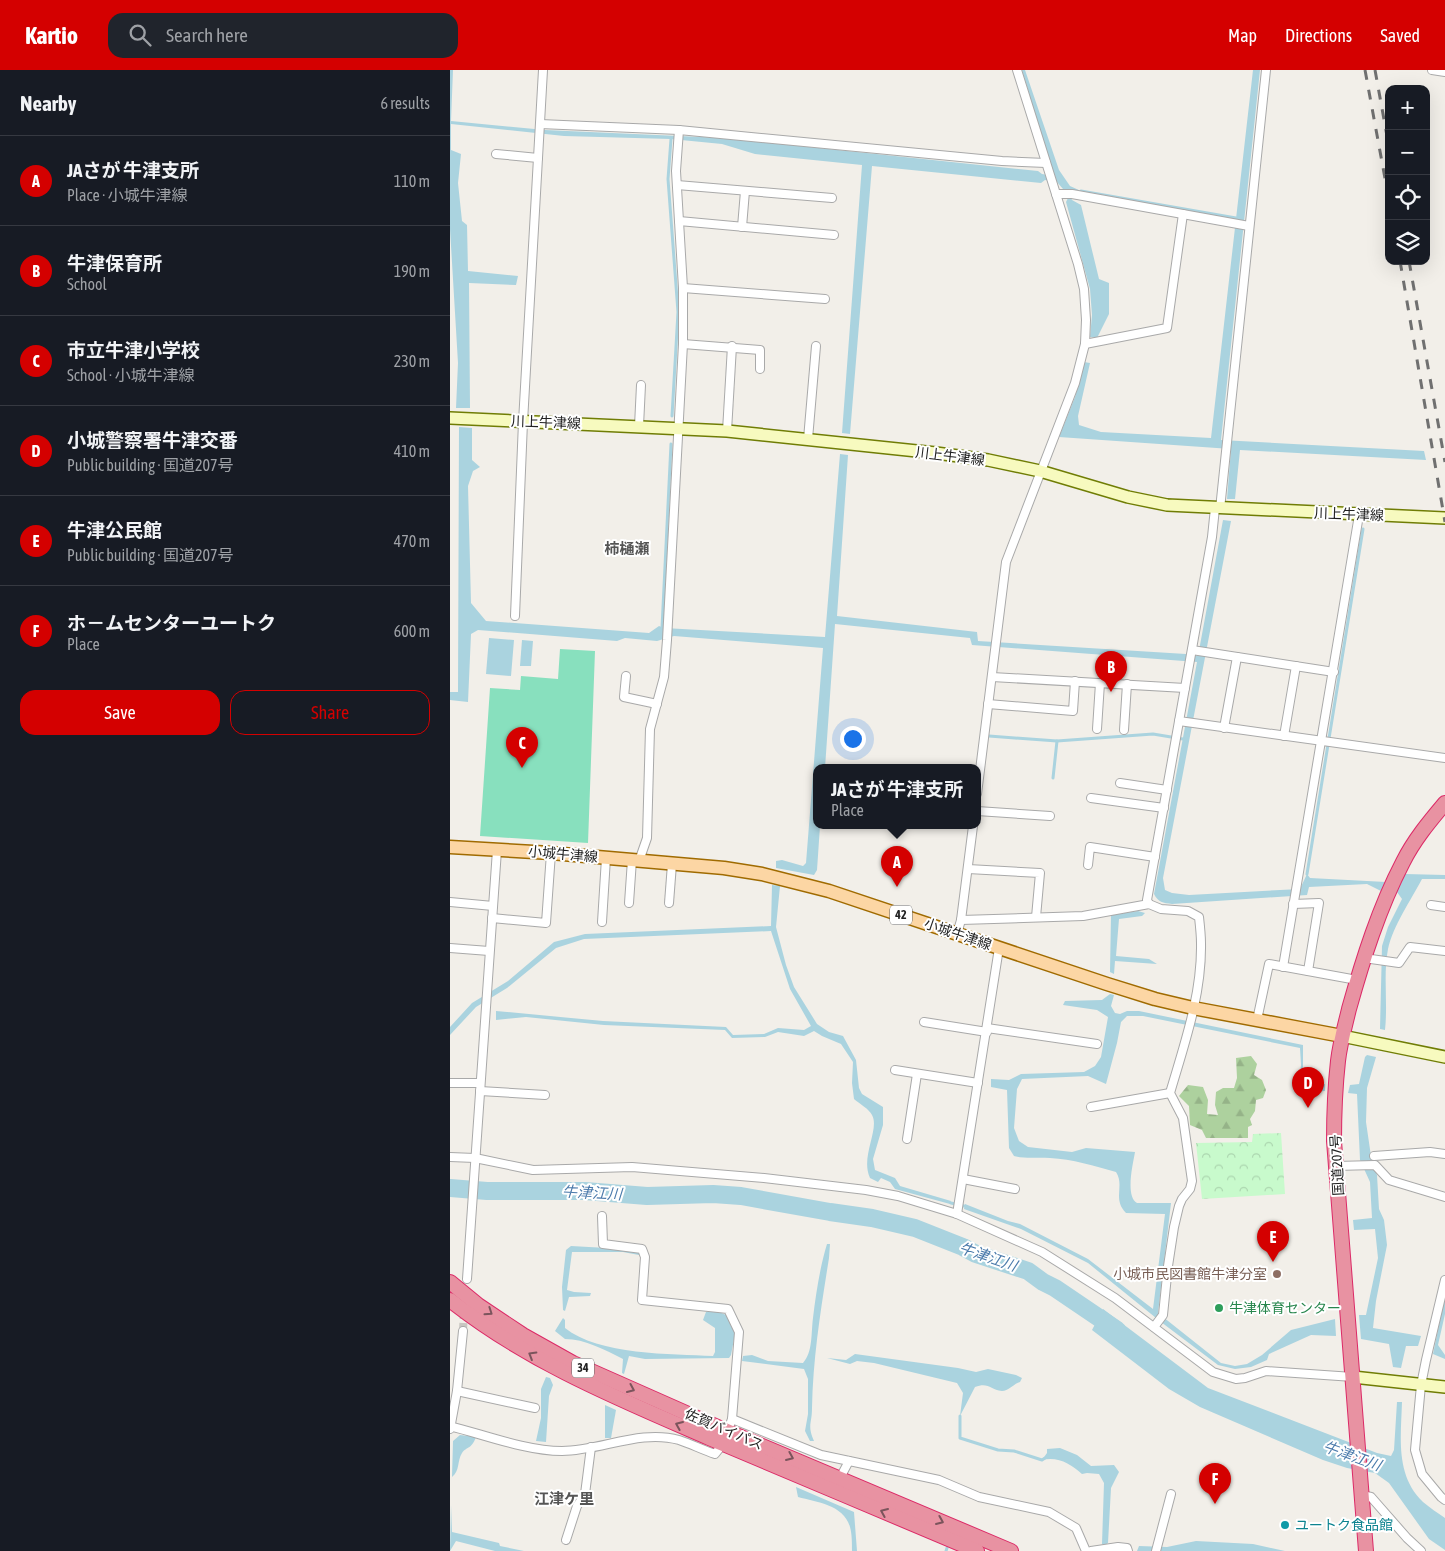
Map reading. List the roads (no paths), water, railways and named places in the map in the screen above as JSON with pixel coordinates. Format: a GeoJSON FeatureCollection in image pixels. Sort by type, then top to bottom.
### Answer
{"type":"FeatureCollection","features":[{"type":"Feature","properties":{"kind":"highway","name":"国道207号"},"geometry":{"type":"LineString","coordinates":[[1366,1551],[1336,1166],[1335,1107],[1338,1062],[1342,1036],[1357,980],[1384,904],[1403,861],[1425,827],[1445,803]]}},
{"type":"Feature","properties":{"kind":"highway","name":"佐賀バイパス"},"geometry":{"type":"LineString","coordinates":[[450,1282],[478,1305],[523,1335],[573,1363],[728,1432],[977,1551]]}},
{"type":"Feature","properties":{"kind":"highway","name":"佐賀バイパス"},"geometry":{"type":"LineString","coordinates":[[450,1300],[500,1336],[539,1360],[600,1391],[728,1432],[1011,1551]]}},
{"type":"Feature","properties":{"kind":"main road","name":"川上牛津線"},"geometry":{"type":"LineString","coordinates":[[450,418],[678,428],[808,439],[988,460],[1040,471],[1128,498],[1167,505],[1445,518]]}},
{"type":"Feature","properties":{"kind":"main road","name":"小城牛津線"},"geometry":{"type":"LineString","coordinates":[[450,847],[636,860],[724,868],[762,874],[816,887],[1193,1013],[1257,1020],[1342,1036]]}},
{"type":"Feature","properties":{"kind":"main road"},"geometry":{"type":"LineString","coordinates":[[1342,1036],[1445,1057]]}},
{"type":"Feature","properties":{"kind":"main road"},"geometry":{"type":"LineString","coordinates":[[1353,1378],[1445,1387]]}},
{"type":"Feature","properties":{"kind":"street"},"geometry":{"type":"LineString","coordinates":[[515,616],[523,422],[543,70]]}},
{"type":"Feature","properties":{"kind":"street"},"geometry":{"type":"LineString","coordinates":[[981,764],[1006,562],[1075,383],[1085,344],[1084,289],[1060,194],[1053,184],[1049,173],[1016,70]]}},
{"type":"Feature","properties":{"kind":"street"},"geometry":{"type":"LineString","coordinates":[[1149,904],[1147,900],[1218,508],[1226,452],[1266,70]]}},
{"type":"Feature","properties":{"kind":"street"},"geometry":{"type":"LineString","coordinates":[[1432,70],[1445,72]]}},
{"type":"Feature","properties":{"kind":"street"},"geometry":{"type":"LineString","coordinates":[[540,124],[678,130],[1002,161],[1046,163]]}},
{"type":"Feature","properties":{"kind":"street"},"geometry":{"type":"LineString","coordinates":[[629,903],[636,860],[647,838],[650,729],[664,677],[668,626],[684,344],[677,185],[678,130]]}},
{"type":"Feature","properties":{"kind":"street"},"geometry":{"type":"LineString","coordinates":[[496,154],[538,158]]}},
{"type":"Feature","properties":{"kind":"street"},"geometry":{"type":"LineString","coordinates":[[677,185],[832,198]]}},
{"type":"Feature","properties":{"kind":"street"},"geometry":{"type":"LineString","coordinates":[[742,227],[745,191]]}},
{"type":"Feature","properties":{"kind":"street"},"geometry":{"type":"LineString","coordinates":[[1060,194],[1072,194],[1249,226]]}},
{"type":"Feature","properties":{"kind":"street"},"geometry":{"type":"LineString","coordinates":[[1085,344],[1167,328],[1183,214]]}},
{"type":"Feature","properties":{"kind":"street"},"geometry":{"type":"LineString","coordinates":[[679,221],[834,235]]}},
{"type":"Feature","properties":{"kind":"street"},"geometry":{"type":"LineString","coordinates":[[683,288],[825,299]]}},
{"type":"Feature","properties":{"kind":"street"},"geometry":{"type":"LineString","coordinates":[[684,344],[732,346],[760,350],[760,369]]}},
{"type":"Feature","properties":{"kind":"street"},"geometry":{"type":"LineString","coordinates":[[727,431],[732,346]]}},
{"type":"Feature","properties":{"kind":"street"},"geometry":{"type":"LineString","coordinates":[[808,439],[816,346]]}},
{"type":"Feature","properties":{"kind":"street"},"geometry":{"type":"LineString","coordinates":[[638,426],[641,385]]}},
{"type":"Feature","properties":{"kind":"street"},"geometry":{"type":"LineString","coordinates":[[1283,967],[1360,515]]}},
{"type":"Feature","properties":{"kind":"street"},"geometry":{"type":"LineString","coordinates":[[1192,650],[1334,672]]}},
{"type":"Feature","properties":{"kind":"street"},"geometry":{"type":"LineString","coordinates":[[1224,728],[1237,657]]}},
{"type":"Feature","properties":{"kind":"street"},"geometry":{"type":"LineString","coordinates":[[1284,736],[1296,666]]}},
{"type":"Feature","properties":{"kind":"street"},"geometry":{"type":"LineString","coordinates":[[626,676],[624,698],[657,704]]}},
{"type":"Feature","properties":{"kind":"street"},"geometry":{"type":"LineString","coordinates":[[992,677],[1185,688]]}},
{"type":"Feature","properties":{"kind":"street"},"geometry":{"type":"LineString","coordinates":[[988,704],[1073,711],[1075,682]]}},
{"type":"Feature","properties":{"kind":"street"},"geometry":{"type":"LineString","coordinates":[[1097,729],[1100,683]]}},
{"type":"Feature","properties":{"kind":"street"},"geometry":{"type":"LineString","coordinates":[[1124,730],[1127,684]]}},
{"type":"Feature","properties":{"kind":"street"},"geometry":{"type":"LineString","coordinates":[[1179,721],[1445,758]]}},
{"type":"Feature","properties":{"kind":"street"},"geometry":{"type":"LineString","coordinates":[[1120,783],[1167,790]]}},
{"type":"Feature","properties":{"kind":"street"},"geometry":{"type":"LineString","coordinates":[[1091,798],[1164,808]]}},
{"type":"Feature","properties":{"kind":"street"},"geometry":{"type":"LineString","coordinates":[[981,811],[1050,816]]}},
{"type":"Feature","properties":{"kind":"street"},"geometry":{"type":"LineString","coordinates":[[957,934],[961,920],[973,829]]}},
{"type":"Feature","properties":{"kind":"street"},"geometry":{"type":"LineString","coordinates":[[1088,865],[1090,847],[1155,858]]}},
{"type":"Feature","properties":{"kind":"street"},"geometry":{"type":"LineString","coordinates":[[467,1278],[496,850]]}},
{"type":"Feature","properties":{"kind":"street"},"geometry":{"type":"LineString","coordinates":[[492,918],[546,923],[551,853]]}},
{"type":"Feature","properties":{"kind":"street"},"geometry":{"type":"LineString","coordinates":[[602,922],[606,858]]}},
{"type":"Feature","properties":{"kind":"street"},"geometry":{"type":"LineString","coordinates":[[669,903],[672,864]]}},
{"type":"Feature","properties":{"kind":"street"},"geometry":{"type":"LineString","coordinates":[[968,869],[1040,873],[1036,917]]}},
{"type":"Feature","properties":{"kind":"street"},"geometry":{"type":"LineString","coordinates":[[1294,901],[1319,904],[1308,971]]}},
{"type":"Feature","properties":{"kind":"street"},"geometry":{"type":"LineString","coordinates":[[450,902],[492,906]]}},
{"type":"Feature","properties":{"kind":"street"},"geometry":{"type":"LineString","coordinates":[[961,920],[1083,916],[1149,904],[1161,909],[1188,910],[1199,917],[1200,973],[1193,1013],[1170,1093],[1183,1118],[1192,1181],[1190,1189],[1179,1206],[1174,1227],[1163,1315],[1156,1325]]}},
{"type":"Feature","properties":{"kind":"street"},"geometry":{"type":"LineString","coordinates":[[1431,905],[1445,907]]}},
{"type":"Feature","properties":{"kind":"street"},"geometry":{"type":"LineString","coordinates":[[1364,958],[1399,964],[1410,946],[1445,951]]}},
{"type":"Feature","properties":{"kind":"street"},"geometry":{"type":"LineString","coordinates":[[450,948],[489,951]]}},
{"type":"Feature","properties":{"kind":"street"},"geometry":{"type":"LineString","coordinates":[[958,1207],[999,948]]}},
{"type":"Feature","properties":{"kind":"street"},"geometry":{"type":"LineString","coordinates":[[1257,1020],[1268,964],[1357,980]]}},
{"type":"Feature","properties":{"kind":"street"},"geometry":{"type":"LineString","coordinates":[[924,1022],[1097,1044]]}},
{"type":"Feature","properties":{"kind":"street"},"geometry":{"type":"LineString","coordinates":[[894,1070],[978,1083]]}},
{"type":"Feature","properties":{"kind":"street"},"geometry":{"type":"LineString","coordinates":[[907,1139],[917,1074]]}},
{"type":"Feature","properties":{"kind":"street"},"geometry":{"type":"LineString","coordinates":[[450,1083],[545,1095]]}},
{"type":"Feature","properties":{"kind":"street"},"geometry":{"type":"LineString","coordinates":[[1091,1107],[1170,1093]]}},
{"type":"Feature","properties":{"kind":"street"},"geometry":{"type":"LineString","coordinates":[[1374,1156],[1430,1152],[1445,1154]]}},
{"type":"Feature","properties":{"kind":"street"},"geometry":{"type":"LineString","coordinates":[[450,1157],[533,1170],[632,1167],[773,1179],[866,1190],[958,1207],[1042,1252],[1108,1293],[1156,1325],[1213,1372],[1236,1379],[1266,1371],[1353,1378]]}},
{"type":"Feature","properties":{"kind":"street"},"geometry":{"type":"LineString","coordinates":[[1336,1166],[1375,1164],[1388,1180],[1445,1197]]}},
{"type":"Feature","properties":{"kind":"street"},"geometry":{"type":"LineString","coordinates":[[963,1179],[1015,1189]]}},
{"type":"Feature","properties":{"kind":"street"},"geometry":{"type":"LineString","coordinates":[[463,1331],[457,1391],[450,1428],[537,1449],[563,1451],[639,1438],[660,1438],[678,1440],[715,1454],[728,1432],[740,1332],[728,1310],[642,1300],[645,1257],[642,1249],[603,1244],[602,1216]]}},
{"type":"Feature","properties":{"kind":"street"},"geometry":{"type":"LineString","coordinates":[[1445,1280],[1421,1384],[1415,1450],[1422,1474],[1445,1500]]}},
{"type":"Feature","properties":{"kind":"street"},"geometry":{"type":"LineString","coordinates":[[457,1391],[535,1408]]}},
{"type":"Feature","properties":{"kind":"street"},"geometry":{"type":"LineString","coordinates":[[728,1432],[821,1455],[939,1480],[980,1497],[1048,1512],[1076,1528],[1086,1551]]}},
{"type":"Feature","properties":{"kind":"street"},"geometry":{"type":"LineString","coordinates":[[566,1540],[577,1506],[585,1494],[591,1447]]}},
{"type":"Feature","properties":{"kind":"street"},"geometry":{"type":"LineString","coordinates":[[840,1478],[849,1461]]}},
{"type":"Feature","properties":{"kind":"street"},"geometry":{"type":"LineString","coordinates":[[1361,1491],[1370,1497],[1421,1551]]}},
{"type":"Feature","properties":{"kind":"street"},"geometry":{"type":"LineString","coordinates":[[1157,1548],[1171,1494]]}},
{"type":"Feature","properties":{"kind":"street"},"geometry":{"type":"LineString","coordinates":[[1091,1551],[1118,1547],[1127,1548],[1128,1551]]}},
{"type":"Feature","properties":{"kind":"water"},"geometry":{"type":"Polygon","coordinates":[[[450,70],[453,70],[451,121],[545,130],[724,138],[1038,171],[1042,174],[1054,176],[1022,70],[1025,70],[1059,170],[1070,186],[1081,191],[1068,190],[1072,200],[1081,205],[1099,279],[1109,283],[1109,314],[1097,338],[1090,337],[1092,315],[1090,289],[1066,202],[1068,198],[1057,182],[1045,180],[1041,183],[872,166],[850,434],[842,433],[862,165],[755,154],[722,144],[671,139],[564,136],[451,124],[451,150],[461,154],[458,183],[462,221],[467,225],[468,271],[518,276],[516,285],[469,283],[470,408],[456,408],[458,363],[450,229],[450,70]]]}},
{"type":"Feature","properties":{"kind":"water"},"geometry":{"type":"Polygon","coordinates":[[[1253,70],[1260,70],[1221,440],[1424,451],[1426,460],[1240,450],[1235,499],[1227,499],[1231,449],[1059,437],[1075,397],[1084,362],[1090,363],[1078,416],[1079,425],[1101,432],[1211,438],[1253,70]]]}},
{"type":"Feature","properties":{"kind":"water"},"geometry":{"type":"Polygon","coordinates":[[[459,427],[472,428],[472,460],[480,467],[473,471],[468,486],[471,603],[486,621],[649,633],[659,626],[664,628],[825,637],[840,454],[848,455],[837,616],[977,632],[978,641],[1198,656],[1223,520],[1231,521],[1163,878],[1165,890],[1172,893],[1189,895],[1300,889],[1307,874],[1310,878],[1386,882],[1381,891],[1367,884],[1309,887],[1307,895],[1172,904],[1163,903],[1157,899],[1154,894],[1197,662],[972,645],[970,638],[835,624],[825,764],[814,764],[823,648],[674,636],[657,641],[625,638],[617,641],[478,630],[471,634],[468,702],[450,700],[450,692],[458,692],[459,427]]]}},
{"type":"Feature","properties":{"kind":"water"},"geometry":{"type":"Polygon","coordinates":[[[489,638],[514,640],[511,676],[486,674],[489,638]]]}},
{"type":"Feature","properties":{"kind":"water"},"geometry":{"type":"Polygon","coordinates":[[[522,640],[533,641],[531,666],[520,666],[522,640]]]}},
{"type":"Feature","properties":{"kind":"water"},"geometry":{"type":"Polygon","coordinates":[[[813,774],[813,829],[820,829],[817,870],[814,875],[776,868],[776,861],[782,860],[803,866],[806,863],[813,774]]]}},
{"type":"Feature","properties":{"kind":"water"},"geometry":{"type":"Polygon","coordinates":[[[1405,874],[1445,875],[1445,879],[1422,879],[1390,940],[1387,959],[1385,1030],[1380,1029],[1382,946],[1388,927],[1402,899],[1397,892],[1405,874]]]}},
{"type":"Feature","properties":{"kind":"water"},"geometry":{"type":"Polygon","coordinates":[[[772,885],[780,886],[776,927],[794,987],[817,1024],[829,1032],[843,1036],[856,1060],[859,1088],[862,1094],[883,1107],[883,1125],[873,1159],[875,1170],[895,1178],[900,1186],[951,1201],[950,1204],[895,1189],[890,1182],[881,1178],[878,1182],[870,1178],[867,1161],[874,1121],[869,1111],[854,1099],[852,1083],[853,1062],[841,1044],[814,1031],[804,1036],[778,1032],[765,1037],[732,1038],[725,1030],[604,1025],[526,1017],[496,1020],[496,1011],[603,1021],[726,1027],[733,1035],[764,1034],[778,1028],[804,1030],[811,1026],[790,989],[771,931],[584,939],[556,948],[507,988],[476,1007],[450,1035],[450,1027],[472,1003],[508,981],[554,942],[585,934],[771,926],[772,885]]]}},
{"type":"Feature","properties":{"kind":"water"},"geometry":{"type":"Polygon","coordinates":[[[1138,911],[1145,913],[1142,916],[1119,919],[1116,956],[1149,959],[1157,964],[1115,961],[1114,974],[1110,972],[1111,915],[1138,911]]]}},
{"type":"Feature","properties":{"kind":"water"},"geometry":{"type":"Polygon","coordinates":[[[1110,994],[1114,995],[1111,1006],[1115,1013],[1139,1011],[1303,1045],[1303,1086],[1325,1084],[1325,1091],[1298,1092],[1301,1065],[1300,1048],[1143,1016],[1127,1016],[1121,1022],[1106,1084],[1088,1076],[1022,1079],[1017,1089],[1014,1128],[1019,1141],[1028,1147],[1072,1152],[1086,1148],[1135,1152],[1131,1179],[1133,1199],[1137,1203],[1171,1203],[1158,1313],[1221,1363],[1235,1366],[1247,1364],[1262,1355],[1291,1330],[1335,1319],[1336,1336],[1311,1335],[1269,1354],[1267,1360],[1251,1367],[1235,1369],[1218,1365],[1088,1263],[1021,1229],[964,1209],[965,1204],[1020,1224],[1088,1259],[1153,1309],[1165,1214],[1126,1213],[1120,1203],[1119,1182],[1116,1172],[1067,1160],[1014,1156],[1009,1148],[1007,1090],[991,1087],[991,1079],[1009,1080],[1021,1074],[1084,1072],[1095,1066],[1101,1057],[1108,1017],[1097,1010],[1063,1005],[1065,1001],[1102,1000],[1110,994]]]}},
{"type":"Feature","properties":{"kind":"water"},"geometry":{"type":"Polygon","coordinates":[[[1367,1055],[1376,1057],[1367,1088],[1366,1122],[1372,1163],[1377,1175],[1379,1209],[1384,1220],[1387,1245],[1376,1301],[1373,1328],[1421,1336],[1418,1346],[1406,1346],[1401,1368],[1393,1367],[1389,1344],[1361,1339],[1359,1315],[1366,1315],[1378,1258],[1375,1229],[1354,1230],[1353,1220],[1372,1218],[1370,1182],[1360,1160],[1357,1094],[1348,1093],[1350,1085],[1359,1084],[1367,1055]]]}},
{"type":"Feature","properties":{"kind":"water"},"geometry":{"type":"Polygon","coordinates":[[[827,1244],[830,1244],[829,1258],[818,1333],[810,1428],[814,1441],[810,1441],[805,1431],[808,1414],[808,1379],[804,1369],[742,1361],[743,1356],[752,1355],[768,1361],[803,1363],[806,1359],[810,1348],[817,1290],[827,1244]]]}},
{"type":"Feature","properties":{"kind":"water"},"geometry":{"type":"Polygon","coordinates":[[[571,1246],[625,1249],[639,1252],[639,1255],[623,1252],[572,1252],[567,1290],[591,1293],[590,1296],[569,1297],[565,1311],[563,1310],[562,1287],[566,1250],[571,1246]]]}},
{"type":"Feature","properties":{"kind":"water"},"geometry":{"type":"Polygon","coordinates":[[[1445,1296],[1445,1314],[1438,1345],[1445,1355],[1445,1359],[1433,1354],[1445,1296]]]}},
{"type":"Feature","properties":{"kind":"water"},"geometry":{"type":"Polygon","coordinates":[[[1103,1309],[1208,1388],[1377,1453],[1391,1456],[1394,1450],[1397,1402],[1402,1402],[1401,1442],[1404,1468],[1414,1491],[1423,1502],[1445,1518],[1445,1550],[1429,1539],[1389,1483],[1375,1473],[1347,1468],[1323,1460],[1200,1407],[1169,1389],[1092,1330],[1103,1309]]]}},
{"type":"Feature","properties":{"kind":"water"},"geometry":{"type":"Polygon","coordinates":[[[706,1312],[719,1312],[726,1315],[735,1334],[729,1358],[645,1359],[629,1356],[624,1374],[622,1373],[623,1359],[587,1343],[565,1339],[555,1331],[563,1318],[565,1320],[565,1328],[579,1337],[596,1343],[636,1351],[713,1356],[715,1352],[715,1328],[703,1320],[706,1312]]]}},
{"type":"Feature","properties":{"kind":"water"},"geometry":{"type":"Polygon","coordinates":[[[855,1354],[976,1372],[988,1369],[1022,1378],[1020,1382],[1004,1391],[983,1385],[975,1387],[960,1416],[963,1393],[957,1383],[874,1363],[857,1361],[850,1364],[827,1358],[846,1360],[855,1354]]]}},
{"type":"Feature","properties":{"kind":"water"},"geometry":{"type":"Polygon","coordinates":[[[546,1377],[550,1378],[553,1385],[549,1396],[546,1442],[536,1441],[541,1418],[541,1389],[546,1377]]]}},
{"type":"Feature","properties":{"kind":"water"},"geometry":{"type":"Polygon","coordinates":[[[605,1405],[616,1410],[611,1438],[605,1438],[605,1405]]]}},
{"type":"Feature","properties":{"kind":"water"},"geometry":{"type":"Polygon","coordinates":[[[460,1435],[476,1437],[471,1446],[462,1453],[455,1475],[452,1477],[453,1441],[460,1435]]]}},
{"type":"Feature","properties":{"kind":"water"},"geometry":{"type":"Polygon","coordinates":[[[1060,1448],[1077,1455],[1091,1466],[1114,1465],[1119,1472],[1111,1488],[1108,1543],[1105,1545],[1102,1544],[1104,1483],[1099,1474],[1082,1474],[1059,1460],[1042,1460],[1047,1453],[1047,1449],[1060,1448]]]}},
{"type":"Feature","properties":{"kind":"water"},"geometry":{"type":"Polygon","coordinates":[[[796,1487],[854,1512],[857,1551],[852,1551],[850,1527],[842,1514],[829,1506],[798,1497],[796,1487]]]}},
{"type":"Feature","properties":{"kind":"water"},"geometry":{"type":"Polygon","coordinates":[[[451,1505],[452,1532],[524,1551],[495,1551],[456,1541],[450,1551],[451,1505]]]}},
{"type":"Feature","properties":{"kind":"water"},"geometry":{"type":"Polygon","coordinates":[[[1196,1541],[1253,1544],[1285,1551],[1137,1551],[1139,1546],[1167,1547],[1196,1541]]]}},
{"type":"Feature","properties":{"kind":"waterway"},"geometry":{"type":"LineString","coordinates":[[671,139],[668,179],[678,312],[672,416]]}},
{"type":"Feature","properties":{"kind":"waterway"},"geometry":{"type":"LineString","coordinates":[[1081,191],[1236,218]]}},
{"type":"Feature","properties":{"kind":"waterway"},"geometry":{"type":"LineString","coordinates":[[662,628],[671,444]]}},
{"type":"Feature","properties":{"kind":"waterway"},"geometry":{"type":"LineString","coordinates":[[1307,874],[1363,529]]}},
{"type":"Feature","properties":{"kind":"waterway"},"geometry":{"type":"LineString","coordinates":[[989,736],[1057,741],[1153,734],[1183,739]]}},
{"type":"Feature","properties":{"kind":"waterway"},"geometry":{"type":"LineString","coordinates":[[1053,778],[1057,741]]}},
{"type":"Feature","properties":{"kind":"waterway","name":"牛津江川"},"geometry":{"type":"LineString","coordinates":[[450,1188],[487,1191],[585,1191],[647,1196],[713,1194],[741,1196],[872,1218],[915,1228],[976,1254],[1028,1271],[1117,1330]]}},
{"type":"Feature","properties":{"kind":"waterway"},"geometry":{"type":"LineString","coordinates":[[951,1203],[964,1206]]}},
{"type":"Feature","properties":{"kind":"waterway"},"geometry":{"type":"LineString","coordinates":[[960,1416],[960,1438],[998,1450],[1014,1451],[1042,1460],[1045,1458]]}},
{"type":"Feature","properties":{"kind":"tunnel"},"geometry":{"type":"LineString","coordinates":[[463,1331],[464,1310]]}},
{"type":"Feature","properties":{"kind":"railway"},"geometry":{"type":"LineString","coordinates":[[1365,70],[1385,178]]}},
{"type":"Feature","properties":{"kind":"railway"},"geometry":{"type":"LineString","coordinates":[[1375,70],[1386,130]]}},
{"type":"Feature","properties":{"kind":"railway"},"geometry":{"type":"LineString","coordinates":[[1401,265],[1445,522]]}},
{"type":"Feature","properties":{"kind":"railway"},"geometry":{"type":"LineString","coordinates":[[1410,265],[1445,462]]}},
{"type":"Feature","properties":{"kind":"place","name":"牛津保育所"},"geometry":{"type":"Point","coordinates":[1111,692]}},
{"type":"Feature","properties":{"kind":"place","name":"市立牛津小学校"},"geometry":{"type":"Point","coordinates":[522,768]}},
{"type":"Feature","properties":{"kind":"place","name":"JAさが 牛津支所"},"geometry":{"type":"Point","coordinates":[897,887]}},
{"type":"Feature","properties":{"kind":"place","name":"小城警察署牛津交番"},"geometry":{"type":"Point","coordinates":[1308,1108]}},
{"type":"Feature","properties":{"kind":"place","name":"牛津公民館"},"geometry":{"type":"Point","coordinates":[1273,1262]}},
{"type":"Feature","properties":{"kind":"place","name":"小城市民図書館牛津分室"},"geometry":{"type":"Point","coordinates":[1277,1274]}},
{"type":"Feature","properties":{"kind":"place","name":"牛津体育センター"},"geometry":{"type":"Point","coordinates":[1219,1308]}},
{"type":"Feature","properties":{"kind":"place","name":"ホ－ムセンターユートク"},"geometry":{"type":"Point","coordinates":[1215,1504]}},
{"type":"Feature","properties":{"kind":"place","name":"ユートク食品館"},"geometry":{"type":"Point","coordinates":[1285,1525]}},
{"type":"Feature","properties":{"kind":"district","name":"柿樋瀬"},"geometry":{"type":"Point","coordinates":[627,549]}},
{"type":"Feature","properties":{"kind":"district","name":"江津ケ里"},"geometry":{"type":"Point","coordinates":[564,1499]}}]}
